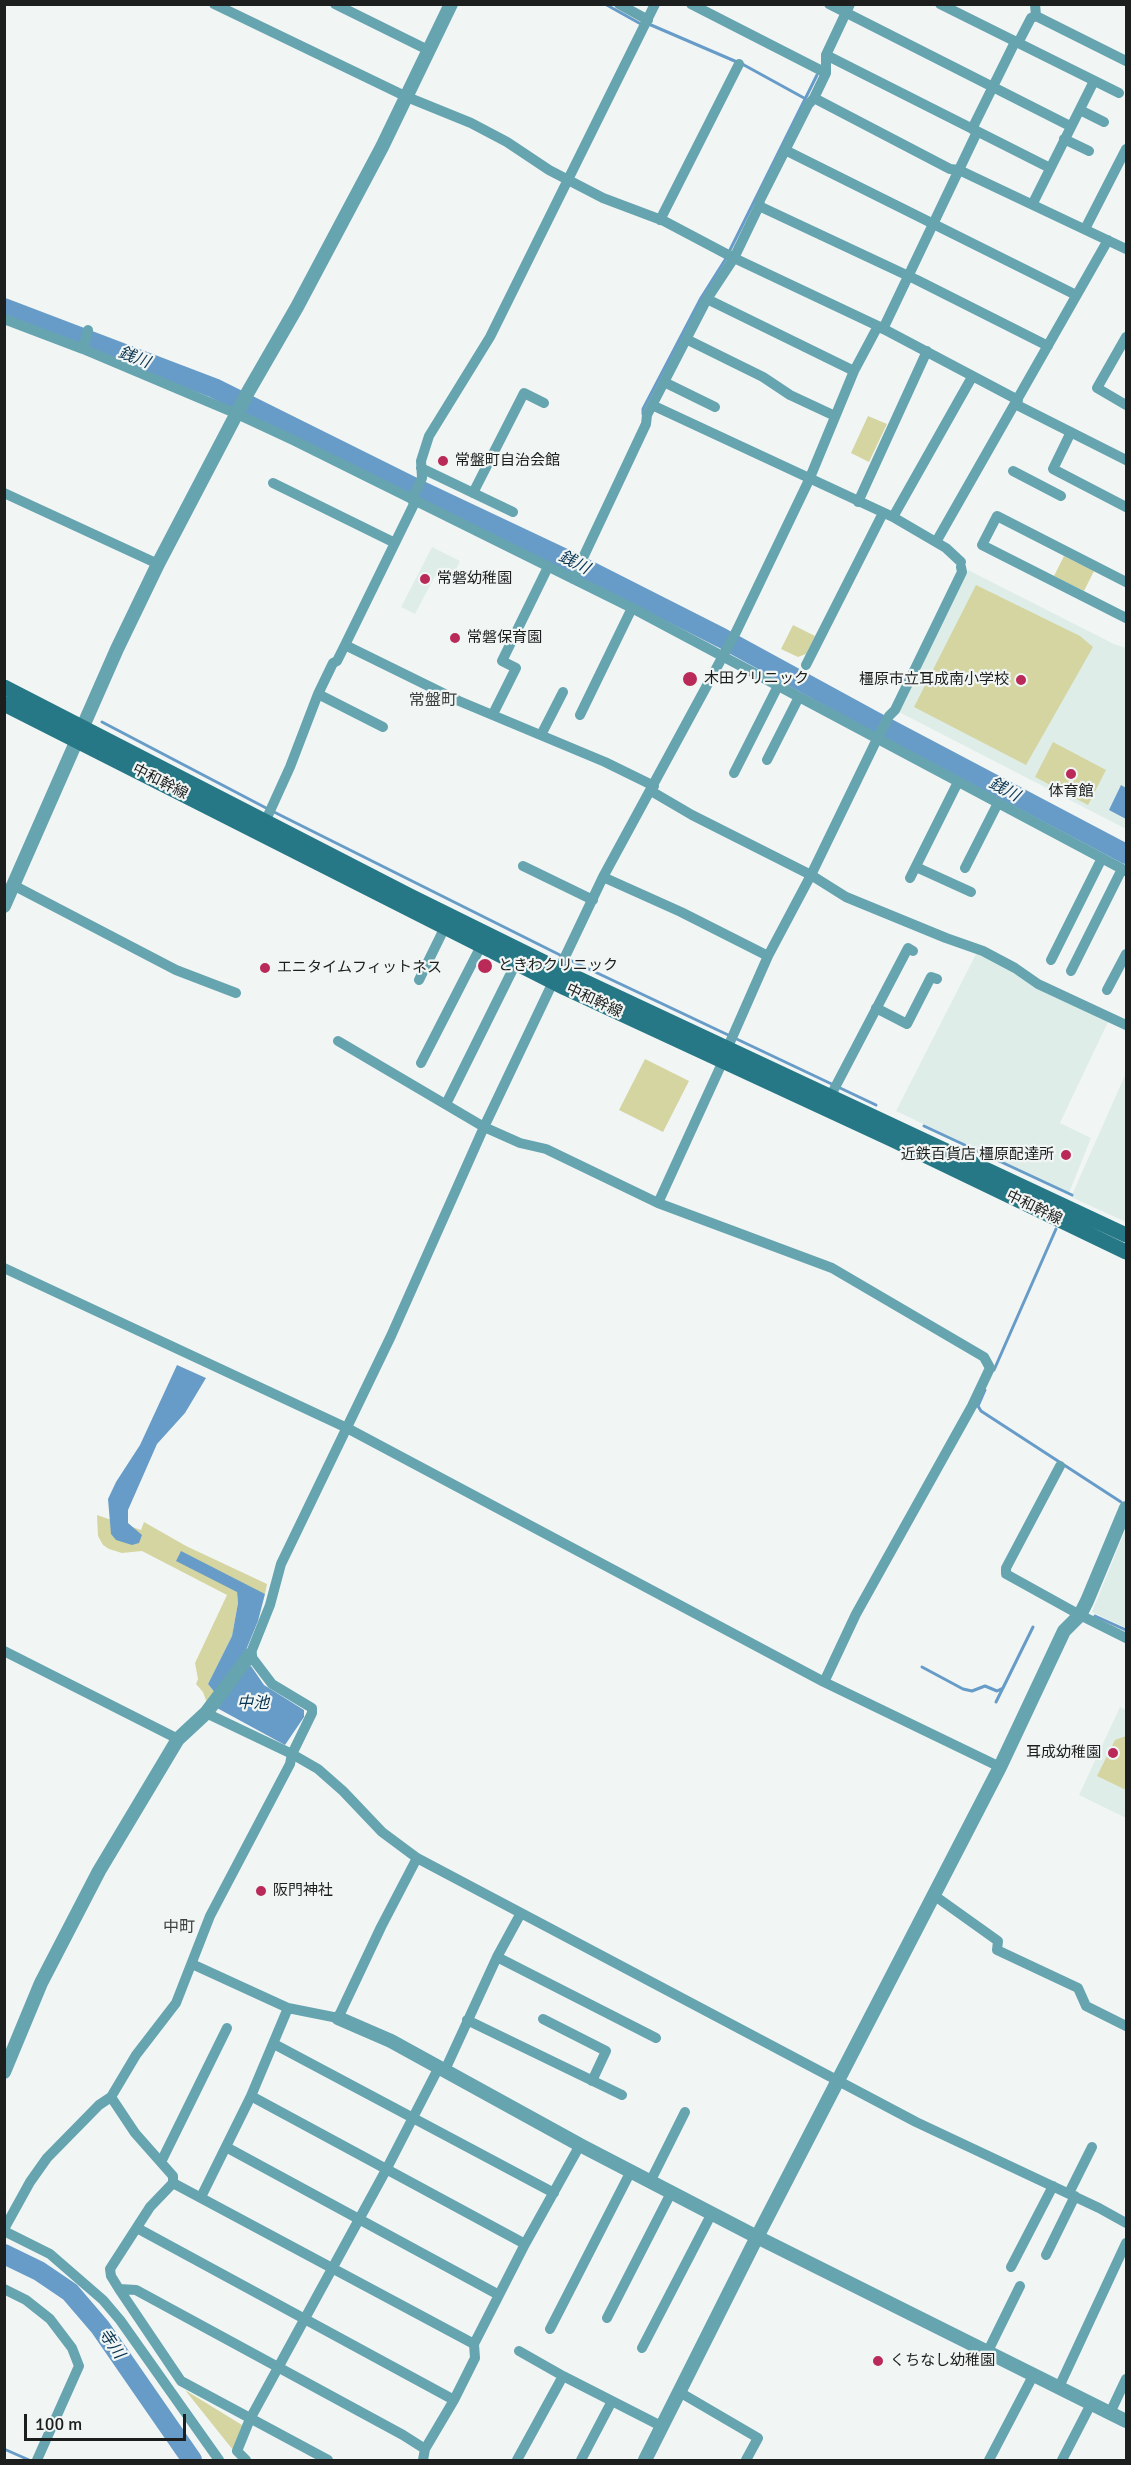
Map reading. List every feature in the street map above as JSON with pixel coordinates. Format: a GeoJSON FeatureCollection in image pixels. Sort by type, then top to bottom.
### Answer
{"type":"FeatureCollection","features":[{"type":"Feature","properties":{"kind":"main road","name":"中和幹線"},"geometry":{"type":"LineString","coordinates":[[4,687],[79,733],[481,946],[516,963],[562,967]]}},
{"type":"Feature","properties":{"kind":"main road","name":"中和幹線"},"geometry":{"type":"LineString","coordinates":[[4,704],[79,733],[269,814],[562,967],[729,1047],[1126,1252]]}},
{"type":"Feature","properties":{"kind":"main road","name":"中和幹線"},"geometry":{"type":"LineString","coordinates":[[729,1047],[834,1089],[1126,1234]]}},
{"type":"Feature","properties":{"kind":"street"},"geometry":{"type":"LineString","coordinates":[[214,4],[407,97],[471,123],[603,198],[660,220],[927,351],[1016,402],[1126,460]]}},
{"type":"Feature","properties":{"kind":"street"},"geometry":{"type":"LineString","coordinates":[[335,4],[428,50]]}},
{"type":"Feature","properties":{"kind":"street"},"geometry":{"type":"LineString","coordinates":[[4,906],[79,733],[158,564],[247,394],[320,264],[407,97],[407,92],[451,4]]}},
{"type":"Feature","properties":{"kind":"street"},"geometry":{"type":"LineString","coordinates":[[619,4],[648,20]]}},
{"type":"Feature","properties":{"kind":"street"},"geometry":{"type":"LineString","coordinates":[[269,814],[318,694],[333,663],[337,661],[395,543],[421,482],[421,461],[429,436],[492,334],[655,4]]}},
{"type":"Feature","properties":{"kind":"street"},"geometry":{"type":"LineString","coordinates":[[691,4],[826,74]]}},
{"type":"Feature","properties":{"kind":"street"},"geometry":{"type":"LineString","coordinates":[[829,4],[848,9],[1070,126]]}},
{"type":"Feature","properties":{"kind":"street"},"geometry":{"type":"LineString","coordinates":[[940,4],[1119,93]]}},
{"type":"Feature","properties":{"kind":"street"},"geometry":{"type":"LineString","coordinates":[[574,576],[646,424],[652,405],[707,299],[734,258],[785,150],[826,74],[826,55],[848,9]]}},
{"type":"Feature","properties":{"kind":"street"},"geometry":{"type":"LineString","coordinates":[[4,2072],[41,1983],[99,1871],[178,1739],[206,1713],[250,1655],[289,1545],[391,1336],[484,1127],[603,877],[735,635],[809,480],[854,371],[881,328],[908,277],[959,170],[993,87],[1016,42],[1035,10],[1126,61]]}},
{"type":"Feature","properties":{"kind":"street"},"geometry":{"type":"LineString","coordinates":[[826,55],[1050,168]]}},
{"type":"Feature","properties":{"kind":"street"},"geometry":{"type":"LineString","coordinates":[[660,220],[739,64]]}},
{"type":"Feature","properties":{"kind":"street"},"geometry":{"type":"LineString","coordinates":[[1033,204],[1094,81]]}},
{"type":"Feature","properties":{"kind":"street"},"geometry":{"type":"LineString","coordinates":[[814,98],[950,169],[959,170],[1108,240],[1125,244]]}},
{"type":"Feature","properties":{"kind":"street"},"geometry":{"type":"LineString","coordinates":[[1080,110],[1104,122]]}},
{"type":"Feature","properties":{"kind":"street"},"geometry":{"type":"LineString","coordinates":[[1064,139],[1089,151]]}},
{"type":"Feature","properties":{"kind":"street"},"geometry":{"type":"LineString","coordinates":[[1085,229],[1126,149]]}},
{"type":"Feature","properties":{"kind":"street"},"geometry":{"type":"LineString","coordinates":[[785,150],[1076,295]]}},
{"type":"Feature","properties":{"kind":"street"},"geometry":{"type":"LineString","coordinates":[[759,206],[1047,346]]}},
{"type":"Feature","properties":{"kind":"street"},"geometry":{"type":"LineString","coordinates":[[936,542],[1108,240]]}},
{"type":"Feature","properties":{"kind":"street"},"geometry":{"type":"LineString","coordinates":[[707,299],[854,371]]}},
{"type":"Feature","properties":{"kind":"street"},"geometry":{"type":"LineString","coordinates":[[4,319],[83,347],[238,412],[548,567],[574,576],[632,608],[725,653],[778,686],[878,737],[1124,870],[1071,971]]}},
{"type":"Feature","properties":{"kind":"street"},"geometry":{"type":"LineString","coordinates":[[83,347],[88,331]]}},
{"type":"Feature","properties":{"kind":"street"},"geometry":{"type":"LineString","coordinates":[[1126,337],[1124,349],[1097,388],[1126,405]]}},
{"type":"Feature","properties":{"kind":"street"},"geometry":{"type":"LineString","coordinates":[[686,339],[763,377],[790,395],[835,416]]}},
{"type":"Feature","properties":{"kind":"street"},"geometry":{"type":"LineString","coordinates":[[858,502],[927,351]]}},
{"type":"Feature","properties":{"kind":"street"},"geometry":{"type":"LineString","coordinates":[[806,665],[888,515],[972,377]]}},
{"type":"Feature","properties":{"kind":"street"},"geometry":{"type":"LineString","coordinates":[[664,382],[715,407]]}},
{"type":"Feature","properties":{"kind":"street"},"geometry":{"type":"LineString","coordinates":[[473,493],[524,393],[544,403]]}},
{"type":"Feature","properties":{"kind":"street"},"geometry":{"type":"LineString","coordinates":[[652,405],[888,515],[946,548],[961,564],[962,572],[895,710],[878,737],[811,875],[768,956],[658,1203]]}},
{"type":"Feature","properties":{"kind":"street"},"geometry":{"type":"LineString","coordinates":[[1071,432],[1053,469],[1126,507]]}},
{"type":"Feature","properties":{"kind":"street"},"geometry":{"type":"LineString","coordinates":[[421,468],[513,512]]}},
{"type":"Feature","properties":{"kind":"street"},"geometry":{"type":"LineString","coordinates":[[1013,471],[1061,496]]}},
{"type":"Feature","properties":{"kind":"street"},"geometry":{"type":"LineString","coordinates":[[273,483],[395,543]]}},
{"type":"Feature","properties":{"kind":"street"},"geometry":{"type":"LineString","coordinates":[[4,493],[158,564]]}},
{"type":"Feature","properties":{"kind":"street"},"geometry":{"type":"LineString","coordinates":[[1126,582],[997,516],[982,545],[1126,618]]}},
{"type":"Feature","properties":{"kind":"street"},"geometry":{"type":"LineString","coordinates":[[493,714],[516,668],[502,661],[548,567]]}},
{"type":"Feature","properties":{"kind":"street"},"geometry":{"type":"LineString","coordinates":[[580,715],[632,608]]}},
{"type":"Feature","properties":{"kind":"street"},"geometry":{"type":"LineString","coordinates":[[345,645],[459,701],[541,735],[652,788],[692,815],[811,875],[846,897],[983,951],[1015,968],[1038,984],[1126,1025]]}},
{"type":"Feature","properties":{"kind":"street"},"geometry":{"type":"LineString","coordinates":[[734,773],[778,686]]}},
{"type":"Feature","properties":{"kind":"street"},"geometry":{"type":"LineString","coordinates":[[541,735],[562,692]]}},
{"type":"Feature","properties":{"kind":"street"},"geometry":{"type":"LineString","coordinates":[[318,694],[383,727]]}},
{"type":"Feature","properties":{"kind":"street"},"geometry":{"type":"LineString","coordinates":[[767,760],[799,697]]}},
{"type":"Feature","properties":{"kind":"street"},"geometry":{"type":"LineString","coordinates":[[910,878],[958,782]]}},
{"type":"Feature","properties":{"kind":"street"},"geometry":{"type":"LineString","coordinates":[[964,868],[998,803]]}},
{"type":"Feature","properties":{"kind":"street"},"geometry":{"type":"LineString","coordinates":[[1051,960],[1102,858]]}},
{"type":"Feature","properties":{"kind":"street"},"geometry":{"type":"LineString","coordinates":[[523,866],[593,900]]}},
{"type":"Feature","properties":{"kind":"street"},"geometry":{"type":"LineString","coordinates":[[916,867],[972,892]]}},
{"type":"Feature","properties":{"kind":"street"},"geometry":{"type":"LineString","coordinates":[[603,877],[681,912],[768,956]]}},
{"type":"Feature","properties":{"kind":"street"},"geometry":{"type":"LineString","coordinates":[[13,885],[176,970],[236,993]]}},
{"type":"Feature","properties":{"kind":"street"},"geometry":{"type":"LineString","coordinates":[[419,980],[445,927]]}},
{"type":"Feature","properties":{"kind":"street"},"geometry":{"type":"LineString","coordinates":[[422,1063],[481,946]]}},
{"type":"Feature","properties":{"kind":"street"},"geometry":{"type":"LineString","coordinates":[[834,1089],[908,948],[913,951]]}},
{"type":"Feature","properties":{"kind":"street"},"geometry":{"type":"LineString","coordinates":[[1107,990],[1126,954]]}},
{"type":"Feature","properties":{"kind":"street"},"geometry":{"type":"LineString","coordinates":[[446,1104],[516,963]]}},
{"type":"Feature","properties":{"kind":"street"},"geometry":{"type":"LineString","coordinates":[[876,1008],[907,1024],[931,977],[937,980]]}},
{"type":"Feature","properties":{"kind":"street"},"geometry":{"type":"LineString","coordinates":[[338,1041],[484,1127],[520,1143],[546,1149],[658,1203],[832,1268],[984,1357],[990,1368],[972,1406],[856,1614],[824,1682]]}},
{"type":"Feature","properties":{"kind":"street"},"geometry":{"type":"LineString","coordinates":[[4,1268],[347,1428],[824,1682],[1000,1767]]}},
{"type":"Feature","properties":{"kind":"street"},"geometry":{"type":"LineString","coordinates":[[1060,1466],[1006,1568],[1006,1574],[1126,1638]]}},
{"type":"Feature","properties":{"kind":"street"},"geometry":{"type":"LineString","coordinates":[[645,2460],[914,1932],[935,1896],[1000,1767],[1064,1631],[1080,1615],[1126,1508]]}},
{"type":"Feature","properties":{"kind":"street"},"geometry":{"type":"LineString","coordinates":[[4,1651],[178,1739]]}},
{"type":"Feature","properties":{"kind":"street"},"geometry":{"type":"LineString","coordinates":[[219,2460],[103,2300],[50,2254],[4,2230],[30,2182],[47,2158],[99,2105],[111,2097],[136,2055],[176,2002],[210,1916],[276,1793],[312,1713],[312,1708],[272,1684],[250,1655]]}},
{"type":"Feature","properties":{"kind":"street"},"geometry":{"type":"LineString","coordinates":[[206,1713],[318,1769],[343,1791],[382,1832],[417,1858],[916,2122],[1072,2195],[1126,2223]]}},
{"type":"Feature","properties":{"kind":"street"},"geometry":{"type":"LineString","coordinates":[[338,2018],[417,1858]]}},
{"type":"Feature","properties":{"kind":"street"},"geometry":{"type":"LineString","coordinates":[[935,1896],[998,1941],[997,1950],[1078,1988],[1086,2006],[1126,2026]]}},
{"type":"Feature","properties":{"kind":"street"},"geometry":{"type":"LineString","coordinates":[[246,2460],[237,2451],[250,2419],[412,2118],[468,2020],[496,1957],[521,1913]]}},
{"type":"Feature","properties":{"kind":"street"},"geometry":{"type":"LineString","coordinates":[[496,1957],[656,2038]]}},
{"type":"Feature","properties":{"kind":"street"},"geometry":{"type":"LineString","coordinates":[[192,1964],[288,2008],[338,2018],[391,2041],[580,2145],[1126,2421]]}},
{"type":"Feature","properties":{"kind":"street"},"geometry":{"type":"LineString","coordinates":[[201,2197],[251,2096],[288,2008]]}},
{"type":"Feature","properties":{"kind":"street"},"geometry":{"type":"LineString","coordinates":[[543,2019],[606,2051],[592,2081]]}},
{"type":"Feature","properties":{"kind":"street"},"geometry":{"type":"LineString","coordinates":[[468,2020],[622,2095]]}},
{"type":"Feature","properties":{"kind":"street"},"geometry":{"type":"LineString","coordinates":[[161,2162],[227,2028]]}},
{"type":"Feature","properties":{"kind":"street"},"geometry":{"type":"LineString","coordinates":[[274,2044],[554,2193]]}},
{"type":"Feature","properties":{"kind":"street"},"geometry":{"type":"LineString","coordinates":[[251,2096],[525,2244]]}},
{"type":"Feature","properties":{"kind":"street"},"geometry":{"type":"LineString","coordinates":[[111,2097],[135,2133],[173,2176],[173,2183],[150,2207],[110,2270],[111,2276],[182,2381],[328,2460]]}},
{"type":"Feature","properties":{"kind":"street"},"geometry":{"type":"LineString","coordinates":[[651,2180],[685,2112]]}},
{"type":"Feature","properties":{"kind":"street"},"geometry":{"type":"LineString","coordinates":[[119,2289],[136,2290],[277,2368],[424,2457],[475,2358],[474,2344],[525,2244],[580,2145]]}},
{"type":"Feature","properties":{"kind":"street"},"geometry":{"type":"LineString","coordinates":[[226,2147],[499,2295]]}},
{"type":"Feature","properties":{"kind":"street"},"geometry":{"type":"LineString","coordinates":[[1046,2255],[1092,2147]]}},
{"type":"Feature","properties":{"kind":"street"},"geometry":{"type":"LineString","coordinates":[[550,2329],[631,2171]]}},
{"type":"Feature","properties":{"kind":"street"},"geometry":{"type":"LineString","coordinates":[[173,2183],[474,2344]]}},
{"type":"Feature","properties":{"kind":"street"},"geometry":{"type":"LineString","coordinates":[[1011,2267],[1053,2186]]}},
{"type":"Feature","properties":{"kind":"street"},"geometry":{"type":"LineString","coordinates":[[607,2318],[672,2191]]}},
{"type":"Feature","properties":{"kind":"street"},"geometry":{"type":"LineString","coordinates":[[642,2348],[712,2213]]}},
{"type":"Feature","properties":{"kind":"street"},"geometry":{"type":"LineString","coordinates":[[137,2228],[454,2400]]}},
{"type":"Feature","properties":{"kind":"street"},"geometry":{"type":"LineString","coordinates":[[1059,2387],[1126,2243]]}},
{"type":"Feature","properties":{"kind":"street"},"geometry":{"type":"LineString","coordinates":[[988,2351],[1020,2286]]}},
{"type":"Feature","properties":{"kind":"street"},"geometry":{"type":"LineString","coordinates":[[4,2289],[26,2300],[50,2319],[72,2348],[79,2366],[37,2460]]}},
{"type":"Feature","properties":{"kind":"street"},"geometry":{"type":"LineString","coordinates":[[519,2351],[663,2427]]}},
{"type":"Feature","properties":{"kind":"street"},"geometry":{"type":"LineString","coordinates":[[989,2460],[1034,2374]]}},
{"type":"Feature","properties":{"kind":"street"},"geometry":{"type":"LineString","coordinates":[[517,2460],[564,2376]]}},
{"type":"Feature","properties":{"kind":"street"},"geometry":{"type":"LineString","coordinates":[[1110,2413],[1126,2379]]}},
{"type":"Feature","properties":{"kind":"street"},"geometry":{"type":"LineString","coordinates":[[681,2393],[758,2438],[746,2460]]}},
{"type":"Feature","properties":{"kind":"street"},"geometry":{"type":"LineString","coordinates":[[581,2460],[612,2401]]}},
{"type":"Feature","properties":{"kind":"street"},"geometry":{"type":"LineString","coordinates":[[1062,2460],[1091,2404]]}},
{"type":"Feature","properties":{"kind":"shaded area","name":"常磐幼稚園"},"geometry":{"type":"Polygon","coordinates":[[[432,547],[460,561],[450,583],[435,576],[415,614],[401,607],[432,547]]]}},
{"type":"Feature","properties":{"kind":"shaded area","name":"橿原市立耳成南小学校"},"geometry":{"type":"Polygon","coordinates":[[[968,570],[1126,648],[1126,829],[899,712],[968,570]]]}},
{"type":"Feature","properties":{"kind":"shaded area"},"geometry":{"type":"Polygon","coordinates":[[[977,952],[1108,1022],[1060,1123],[1091,1138],[1069,1193],[896,1111],[977,952]]]}},
{"type":"Feature","properties":{"kind":"shaded area"},"geometry":{"type":"Polygon","coordinates":[[[1126,1073],[1126,1222],[1071,1197],[1126,1073]]]}},
{"type":"Feature","properties":{"kind":"shaded area"},"geometry":{"type":"Polygon","coordinates":[[[1126,1528],[1126,1628],[1092,1612],[1126,1528]]]}},
{"type":"Feature","properties":{"kind":"shaded area","name":"耳成幼稚園"},"geometry":{"type":"Polygon","coordinates":[[[1120,1707],[1126,1710],[1126,1818],[1079,1795],[1120,1707]]]}},
{"type":"Feature","properties":{"kind":"green space"},"geometry":{"type":"Polygon","coordinates":[[[868,416],[887,424],[869,462],[851,453],[868,416]]]}},
{"type":"Feature","properties":{"kind":"green space"},"geometry":{"type":"Polygon","coordinates":[[[1064,556],[1094,571],[1084,591],[1054,576],[1064,556]]]}},
{"type":"Feature","properties":{"kind":"green space"},"geometry":{"type":"Polygon","coordinates":[[[976,585],[1080,636],[1093,647],[1026,765],[914,707],[976,585]]]}},
{"type":"Feature","properties":{"kind":"green space"},"geometry":{"type":"Polygon","coordinates":[[[793,625],[815,636],[806,654],[798,657],[781,649],[793,625]]]}},
{"type":"Feature","properties":{"kind":"green space","name":"体育館"},"geometry":{"type":"Polygon","coordinates":[[[1053,742],[1106,770],[1088,805],[1035,777],[1053,742]]]}},
{"type":"Feature","properties":{"kind":"green space"},"geometry":{"type":"Polygon","coordinates":[[[645,1059],[689,1081],[663,1132],[619,1110],[645,1059]]]}},
{"type":"Feature","properties":{"kind":"green space"},"geometry":{"type":"Polygon","coordinates":[[[97,1515],[141,1530],[144,1522],[186,1546],[267,1584],[265,1594],[237,1592],[238,1603],[232,1636],[208,1684],[216,1694],[207,1703],[203,1692],[196,1684],[198,1679],[195,1663],[227,1595],[142,1551],[122,1553],[109,1549],[103,1545],[98,1536],[97,1515]]]}},
{"type":"Feature","properties":{"kind":"green space"},"geometry":{"type":"Polygon","coordinates":[[[1126,1736],[1126,1790],[1097,1776],[1115,1740],[1126,1736]]]}},
{"type":"Feature","properties":{"kind":"green space"},"geometry":{"type":"Polygon","coordinates":[[[185,2390],[242,2425],[233,2450],[185,2390]]]}},
{"type":"Feature","properties":{"kind":"water"},"geometry":{"type":"Polygon","coordinates":[[[1121,785],[1126,788],[1126,819],[1109,810],[1121,785]]]}},
{"type":"Feature","properties":{"kind":"water"},"geometry":{"type":"Polygon","coordinates":[[[177,1365],[206,1378],[185,1413],[157,1444],[128,1510],[128,1523],[142,1535],[139,1543],[132,1545],[116,1540],[111,1534],[108,1499],[140,1445],[177,1365]]]}},
{"type":"Feature","properties":{"kind":"water"},"geometry":{"type":"Polygon","coordinates":[[[181,1551],[265,1594],[258,1621],[244,1655],[216,1694],[208,1684],[232,1636],[238,1603],[237,1592],[176,1561],[181,1551]]]}},
{"type":"Feature","properties":{"kind":"water","name":"中池"},"geometry":{"type":"Polygon","coordinates":[[[251,1666],[264,1685],[304,1710],[304,1717],[285,1745],[217,1708],[246,1668],[251,1666]]]}},
{"type":"Feature","properties":{"kind":"waterway"},"geometry":{"type":"LineString","coordinates":[[605,4],[639,23],[651,25],[744,65],[804,98]]}},
{"type":"Feature","properties":{"kind":"waterway"},"geometry":{"type":"LineString","coordinates":[[643,414],[643,409],[701,298],[725,260],[817,75]]}},
{"type":"Feature","properties":{"kind":"waterway","name":"銭川"},"geometry":{"type":"LineString","coordinates":[[4,308],[214,388],[415,488],[574,563],[722,638],[1126,854]]}},
{"type":"Feature","properties":{"kind":"waterway"},"geometry":{"type":"LineString","coordinates":[[102,722],[268,809]]}},
{"type":"Feature","properties":{"kind":"waterway"},"geometry":{"type":"LineString","coordinates":[[274,812],[574,962],[876,1105]]}},
{"type":"Feature","properties":{"kind":"waterway"},"geometry":{"type":"LineString","coordinates":[[924,1126],[1072,1195]]}},
{"type":"Feature","properties":{"kind":"waterway"},"geometry":{"type":"LineString","coordinates":[[994,1370],[1056,1229]]}},
{"type":"Feature","properties":{"kind":"waterway"},"geometry":{"type":"LineString","coordinates":[[985,1390],[978,1406],[981,1411],[1121,1502]]}},
{"type":"Feature","properties":{"kind":"waterway"},"geometry":{"type":"LineString","coordinates":[[1095,1616],[1126,1630]]}},
{"type":"Feature","properties":{"kind":"waterway"},"geometry":{"type":"LineString","coordinates":[[922,1667],[963,1689],[972,1691],[985,1686],[997,1691],[1003,1688],[1033,1627],[996,1702]]}},
{"type":"Feature","properties":{"kind":"waterway","name":"寺川"},"geometry":{"type":"LineString","coordinates":[[4,2254],[39,2271],[70,2292],[100,2327],[192,2460]]}},
{"type":"Feature","properties":{"kind":"waterway"},"geometry":{"type":"LineString","coordinates":[[4,2449],[29,2460]]}},
{"type":"Feature","properties":{"kind":"place","name":"常盤町自治会館"},"geometry":{"type":"Point","coordinates":[443,461]}},
{"type":"Feature","properties":{"kind":"place","name":"常磐幼稚園"},"geometry":{"type":"Point","coordinates":[425,579]}},
{"type":"Feature","properties":{"kind":"place","name":"常磐保育園"},"geometry":{"type":"Point","coordinates":[455,638]}},
{"type":"Feature","properties":{"kind":"place","name":"木田クリニック"},"geometry":{"type":"Point","coordinates":[690,679]}},
{"type":"Feature","properties":{"kind":"place","name":"橿原市立耳成南小学校"},"geometry":{"type":"Point","coordinates":[1021,680]}},
{"type":"Feature","properties":{"kind":"place","name":"体育館"},"geometry":{"type":"Point","coordinates":[1071,774]}},
{"type":"Feature","properties":{"kind":"place","name":"ときわクリニック"},"geometry":{"type":"Point","coordinates":[485,966]}},
{"type":"Feature","properties":{"kind":"place","name":"エニタイムフィットネス"},"geometry":{"type":"Point","coordinates":[265,968]}},
{"type":"Feature","properties":{"kind":"place","name":"近鉄百貨店 橿原配達所"},"geometry":{"type":"Point","coordinates":[1066,1155]}},
{"type":"Feature","properties":{"kind":"place","name":"耳成幼稚園"},"geometry":{"type":"Point","coordinates":[1113,1753]}},
{"type":"Feature","properties":{"kind":"place","name":"阪門神社"},"geometry":{"type":"Point","coordinates":[261,1891]}},
{"type":"Feature","properties":{"kind":"place","name":"くちなし幼稚園"},"geometry":{"type":"Point","coordinates":[878,2361]}},
{"type":"Feature","properties":{"kind":"district","name":"常盤町"},"geometry":{"type":"Point","coordinates":[433,701]}},
{"type":"Feature","properties":{"kind":"district","name":"中町"},"geometry":{"type":"Point","coordinates":[179,1928]}}]}
